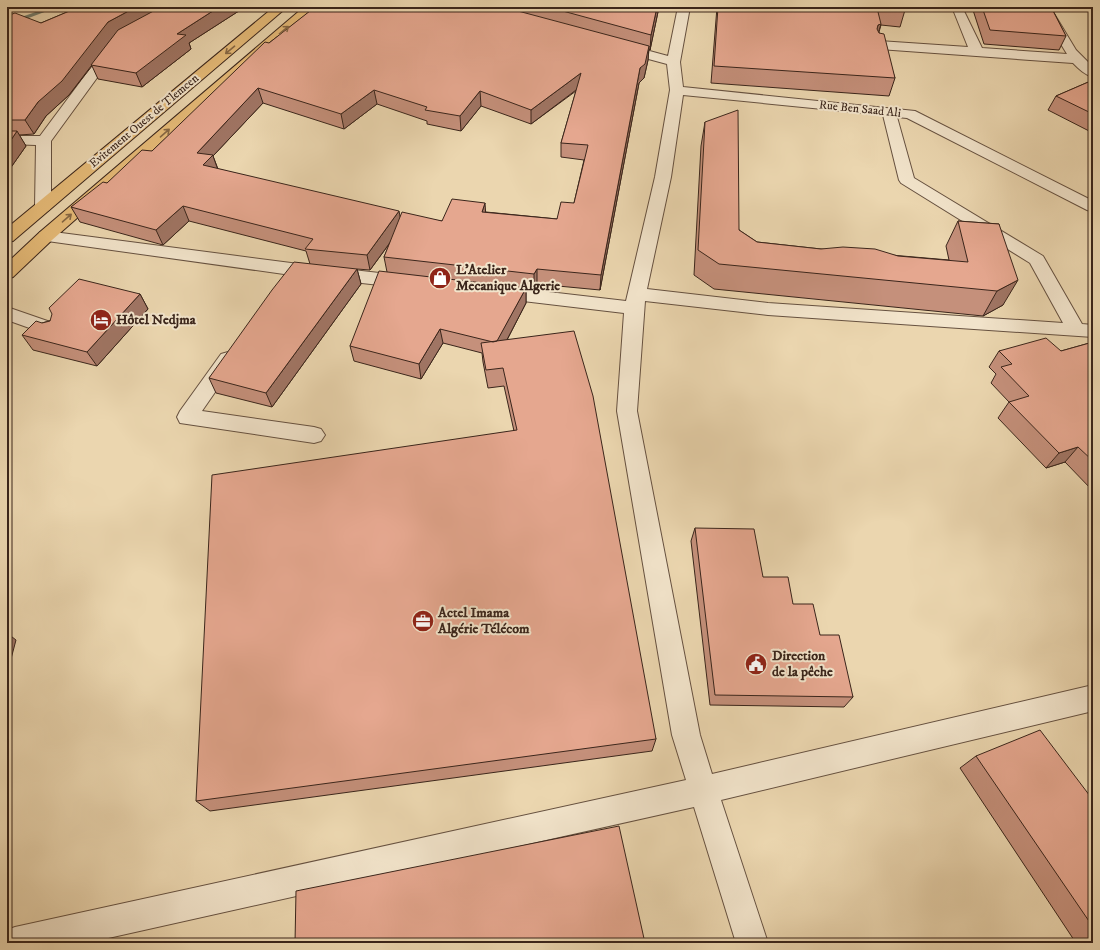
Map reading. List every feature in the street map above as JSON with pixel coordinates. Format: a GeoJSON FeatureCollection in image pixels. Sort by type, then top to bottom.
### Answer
{"type":"FeatureCollection","features":[{"type":"Feature","properties":{"kind":"highway","name":"Evitement Ouest de Tlemcen"},"geometry":{"type":"LineString","coordinates":[[7,237],[133,130],[282,7]]}},
{"type":"Feature","properties":{"kind":"highway","name":"Evitement Ouest de Tlemcen"},"geometry":{"type":"LineString","coordinates":[[7,273],[46,236],[311,7]]}},
{"type":"Feature","properties":{"kind":"street"},"geometry":{"type":"LineString","coordinates":[[684,7],[673,62],[677,90],[663,177],[636,301],[627,411],[686,735],[752,943]]}},
{"type":"Feature","properties":{"kind":"street"},"geometry":{"type":"LineString","coordinates":[[1044,7],[1078,59],[1086,69],[1093,74]]}},
{"type":"Feature","properties":{"kind":"street"},"geometry":{"type":"LineString","coordinates":[[957,8],[978,52]]}},
{"type":"Feature","properties":{"kind":"street"},"geometry":{"type":"LineString","coordinates":[[42,207],[44,141],[119,40]]}},
{"type":"Feature","properties":{"kind":"street"},"geometry":{"type":"LineString","coordinates":[[605,43],[673,62]]}},
{"type":"Feature","properties":{"kind":"street"},"geometry":{"type":"LineString","coordinates":[[879,45],[1078,59]]}},
{"type":"Feature","properties":{"kind":"street","name":"Rue Ben Saad Ali"},"geometry":{"type":"LineString","coordinates":[[677,90],[910,114],[1093,207]]}},
{"type":"Feature","properties":{"kind":"street"},"geometry":{"type":"LineString","coordinates":[[888,112],[907,180],[1037,260],[1084,331]]}},
{"type":"Feature","properties":{"kind":"street"},"geometry":{"type":"LineString","coordinates":[[7,140],[44,141]]}},
{"type":"Feature","properties":{"kind":"street"},"geometry":{"type":"LineString","coordinates":[[46,236],[291,269],[424,284]]}},
{"type":"Feature","properties":{"kind":"street"},"geometry":{"type":"LineString","coordinates":[[277,288],[291,269]]}},
{"type":"Feature","properties":{"kind":"street"},"geometry":{"type":"LineString","coordinates":[[478,290],[1084,331]]}},
{"type":"Feature","properties":{"kind":"street"},"geometry":{"type":"LineString","coordinates":[[7,313],[52,330]]}},
{"type":"Feature","properties":{"kind":"street"},"geometry":{"type":"LineString","coordinates":[[237,346],[187,417],[314,435]]}},
{"type":"Feature","properties":{"kind":"street"},"geometry":{"type":"LineString","coordinates":[[15,943],[704,790],[1093,698]]}},
{"type":"Feature","properties":{"kind":"building"},"geometry":{"type":"Polygon","coordinates":[[[79,7],[136,7],[108,22],[62,81],[38,102],[25,120],[7,120],[7,16],[15,13],[41,23],[79,7]]]}},
{"type":"Feature","properties":{"kind":"building"},"geometry":{"type":"Polygon","coordinates":[[[161,7],[219,7],[177,34],[186,35],[136,73],[91,65],[118,30],[161,7]]]}},
{"type":"Feature","properties":{"kind":"building"},"geometry":{"type":"Polygon","coordinates":[[[315,7],[503,7],[649,46],[645,64],[640,68],[601,275],[537,269],[534,274],[384,257],[402,212],[442,221],[452,199],[485,203],[482,212],[557,219],[561,202],[574,203],[588,145],[561,143],[581,73],[531,110],[480,91],[460,116],[425,110],[427,107],[374,90],[341,114],[258,88],[197,153],[213,155],[203,165],[399,211],[367,255],[305,249],[313,239],[183,206],[156,230],[71,207],[103,182],[107,183],[142,150],[152,151],[265,42],[269,43],[315,7]]]}},
{"type":"Feature","properties":{"kind":"building"},"geometry":{"type":"Polygon","coordinates":[[[548,7],[657,7],[651,35],[548,7]]]}},
{"type":"Feature","properties":{"kind":"building"},"geometry":{"type":"Polygon","coordinates":[[[718,7],[905,7],[905,10],[877,8],[881,24],[878,25],[877,29],[879,33],[884,34],[895,78],[714,66],[718,7]]]}},
{"type":"Feature","properties":{"kind":"building"},"geometry":{"type":"Polygon","coordinates":[[[982,7],[1051,7],[1066,36],[990,30],[982,7]]]}},
{"type":"Feature","properties":{"kind":"building"},"geometry":{"type":"Polygon","coordinates":[[[1093,80],[1093,114],[1056,96],[1093,80]]]}},
{"type":"Feature","properties":{"kind":"building"},"geometry":{"type":"Polygon","coordinates":[[[738,110],[739,230],[757,242],[821,249],[843,247],[875,249],[898,256],[968,262],[958,221],[999,224],[1018,280],[997,291],[719,264],[698,250],[705,122],[738,110]]]}},
{"type":"Feature","properties":{"kind":"building"},"geometry":{"type":"Polygon","coordinates":[[[7,131],[17,131],[7,146],[7,131]]]}},
{"type":"Feature","properties":{"kind":"building"},"geometry":{"type":"Polygon","coordinates":[[[294,262],[357,269],[266,393],[209,378],[272,290],[294,262]]]}},
{"type":"Feature","properties":{"kind":"building"},"geometry":{"type":"Polygon","coordinates":[[[379,271],[526,288],[497,341],[493,342],[440,329],[419,364],[350,346],[379,271]]]}},
{"type":"Feature","properties":{"kind":"building"},"geometry":{"type":"Polygon","coordinates":[[[79,279],[140,294],[87,352],[22,335],[36,321],[42,323],[50,321],[52,314],[49,308],[79,279]]]}},
{"type":"Feature","properties":{"kind":"building","name":"Actel Imama Algérie Télécom"},"geometry":{"type":"Polygon","coordinates":[[[574,331],[593,396],[656,739],[196,801],[212,475],[517,430],[503,368],[486,370],[481,343],[574,331]]]}},
{"type":"Feature","properties":{"kind":"building"},"geometry":{"type":"Polygon","coordinates":[[[1046,338],[1061,351],[1093,342],[1093,461],[1078,447],[1059,453],[1009,402],[1029,396],[1001,367],[1012,364],[999,351],[1046,338]]]}},
{"type":"Feature","properties":{"kind":"building"},"geometry":{"type":"Polygon","coordinates":[[[695,528],[754,529],[763,577],[788,577],[793,604],[813,604],[820,635],[839,635],[853,697],[715,695],[695,528]]]}},
{"type":"Feature","properties":{"kind":"building"},"geometry":{"type":"Polygon","coordinates":[[[1040,730],[1093,800],[1093,927],[976,756],[1040,730]]]}},
{"type":"Feature","properties":{"kind":"building"},"geometry":{"type":"Polygon","coordinates":[[[619,826],[645,943],[295,943],[296,891],[619,826]]]}},
{"type":"Feature","properties":{"kind":"waterway"},"geometry":{"type":"LineString","coordinates":[[7,24],[55,7]]}},
{"type":"Feature","properties":{"kind":"place","name":"L'Atelier Mecanique Algerie"},"geometry":{"type":"Point","coordinates":[440,278]}},
{"type":"Feature","properties":{"kind":"place","name":"Hôtel Nedjma"},"geometry":{"type":"Point","coordinates":[101,320]}},
{"type":"Feature","properties":{"kind":"place","name":"Actel Imama Algérie Télécom"},"geometry":{"type":"Point","coordinates":[423,621]}},
{"type":"Feature","properties":{"kind":"place","name":"Direction de la pêche"},"geometry":{"type":"Point","coordinates":[756,664]}}]}
